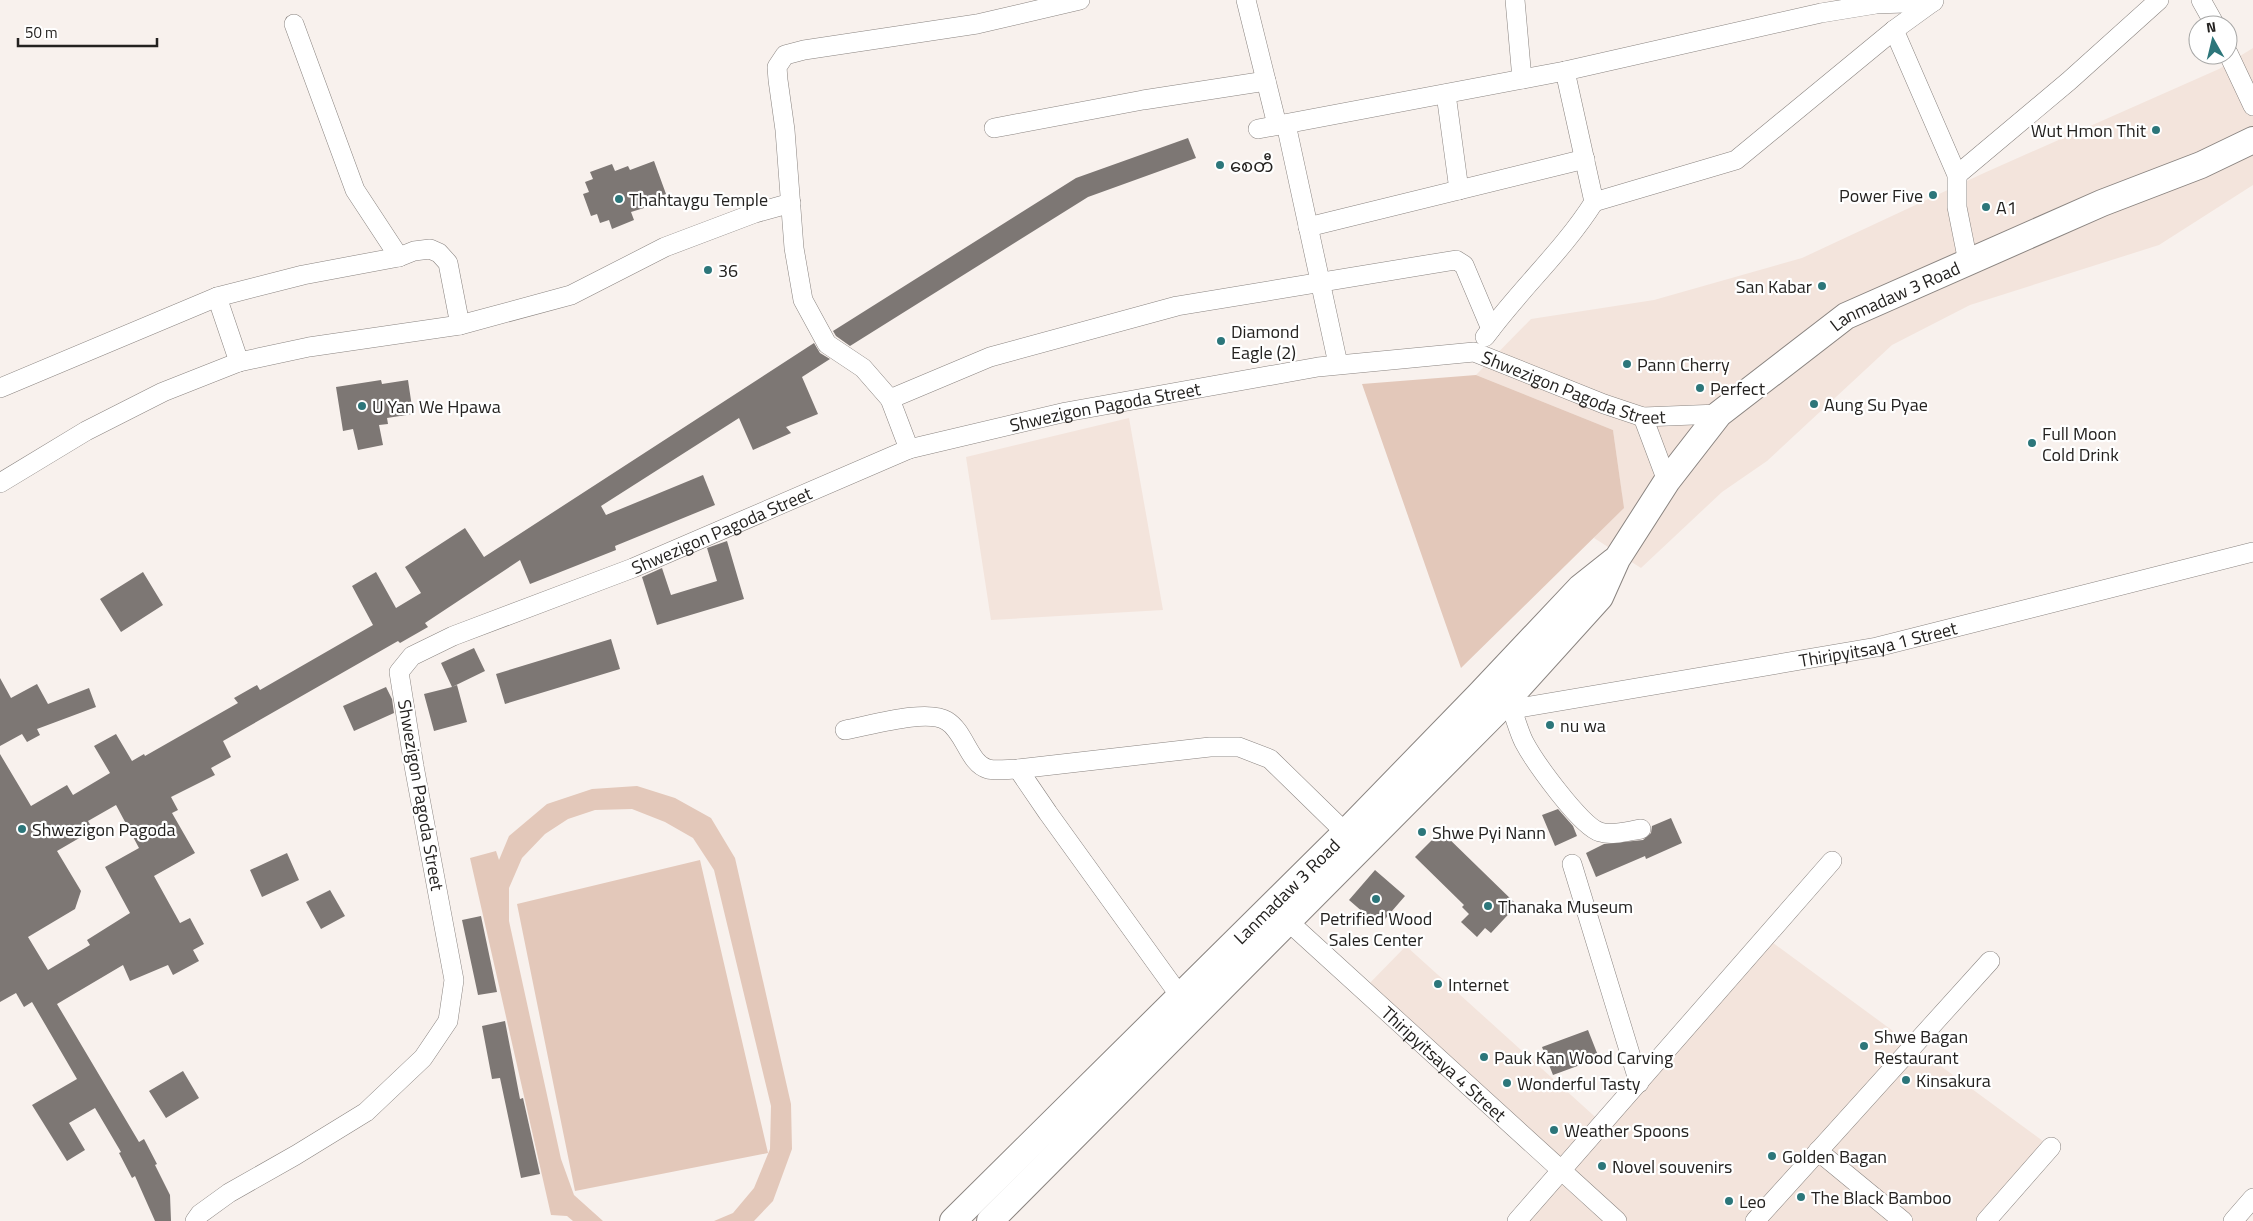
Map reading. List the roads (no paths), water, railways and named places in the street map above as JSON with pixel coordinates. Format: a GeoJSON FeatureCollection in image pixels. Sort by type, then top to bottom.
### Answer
{"type":"FeatureCollection","features":[{"type":"Feature","properties":{"kind":"main road","name":"Lanmadaw 3 Road"},"geometry":{"type":"LineString","coordinates":[[990,1221],[1280,914],[1354,841],[1504,711],[1600,597],[1617,559],[1667,481],[1719,414],[1846,316],[2102,203],[2200,165],[2253,140]]}},
{"type":"Feature","properties":{"kind":"main road","name":"Lanmadaw 3 Road"},"geometry":{"type":"LineString","coordinates":[[1354,841],[1479,696],[1580,588],[1617,559]]}},
{"type":"Feature","properties":{"kind":"main road","name":"Lanmadaw 3 Road"},"geometry":{"type":"LineString","coordinates":[[952,1221],[1180,996],[1280,914]]}},
{"type":"Feature","properties":{"kind":"street"},"geometry":{"type":"LineString","coordinates":[[909,449],[890,399],[863,368],[827,344],[803,300],[794,248],[792,203],[777,67],[785,55],[840,43],[977,24],[1080,0]]}},
{"type":"Feature","properties":{"kind":"street"},"geometry":{"type":"LineString","coordinates":[[1246,0],[1266,81],[1281,125],[1308,227],[1338,364]]}},
{"type":"Feature","properties":{"kind":"street"},"geometry":{"type":"LineString","coordinates":[[1515,0],[1522,79]]}},
{"type":"Feature","properties":{"kind":"street"},"geometry":{"type":"LineString","coordinates":[[1957,175],[2069,81],[2159,0]]}},
{"type":"Feature","properties":{"kind":"street"},"geometry":{"type":"LineString","coordinates":[[1258,129],[1565,71],[1820,7],[1934,1]]}},
{"type":"Feature","properties":{"kind":"street"},"geometry":{"type":"LineString","coordinates":[[1474,352],[1501,315],[1577,230],[1594,202],[1736,160],[1894,30],[1934,1]]}},
{"type":"Feature","properties":{"kind":"street"},"geometry":{"type":"LineString","coordinates":[[2209,2],[2212,15]]}},
{"type":"Feature","properties":{"kind":"street"},"geometry":{"type":"LineString","coordinates":[[294,24],[355,190],[399,257]]}},
{"type":"Feature","properties":{"kind":"street"},"geometry":{"type":"LineString","coordinates":[[1894,30],[1957,175],[1957,207],[1968,262]]}},
{"type":"Feature","properties":{"kind":"street"},"geometry":{"type":"LineString","coordinates":[[2234,65],[2253,106]]}},
{"type":"Feature","properties":{"kind":"street"},"geometry":{"type":"LineString","coordinates":[[1565,71],[1594,202]]}},
{"type":"Feature","properties":{"kind":"street"},"geometry":{"type":"LineString","coordinates":[[994,128],[1144,100],[1266,81]]}},
{"type":"Feature","properties":{"kind":"street"},"geometry":{"type":"LineString","coordinates":[[1446,94],[1459,190]]}},
{"type":"Feature","properties":{"kind":"street"},"geometry":{"type":"LineString","coordinates":[[1308,227],[1585,159]]}},
{"type":"Feature","properties":{"kind":"street"},"geometry":{"type":"LineString","coordinates":[[0,484],[86,431],[163,392],[239,362],[309,347],[460,325],[571,295],[665,248],[755,213],[792,203]]}},
{"type":"Feature","properties":{"kind":"street"},"geometry":{"type":"LineString","coordinates":[[0,388],[217,297],[303,275],[399,257],[414,251],[430,249],[439,252],[448,263],[460,325]]}},
{"type":"Feature","properties":{"kind":"street"},"geometry":{"type":"LineString","coordinates":[[890,399],[990,357],[1177,306],[1456,260],[1464,265],[1491,329]]}},
{"type":"Feature","properties":{"kind":"street"},"geometry":{"type":"LineString","coordinates":[[217,297],[239,362]]}},
{"type":"Feature","properties":{"kind":"street","name":"Shwezigon Pagoda Street"},"geometry":{"type":"LineString","coordinates":[[195,1221],[200,1214],[230,1193],[366,1112],[423,1058],[448,1021],[454,980],[414,766],[399,672],[412,656],[453,636],[633,568],[909,449],[1066,412],[1338,364],[1474,352],[1604,404],[1644,417],[1719,414]]}},
{"type":"Feature","properties":{"kind":"street"},"geometry":{"type":"LineString","coordinates":[[1644,417],[1667,481]]}},
{"type":"Feature","properties":{"kind":"street","name":"Thiripyitsaya 1 Street"},"geometry":{"type":"LineString","coordinates":[[1504,711],[1877,647],[2253,552]]}},
{"type":"Feature","properties":{"kind":"street"},"geometry":{"type":"LineString","coordinates":[[1504,711],[1533,757],[1569,805],[1593,830],[1612,834],[1641,829]]}},
{"type":"Feature","properties":{"kind":"street"},"geometry":{"type":"LineString","coordinates":[[845,730],[917,717],[933,717],[946,720],[960,733],[976,764],[988,769],[1018,769],[1210,747],[1239,747],[1270,759],[1354,841]]}},
{"type":"Feature","properties":{"kind":"street"},"geometry":{"type":"LineString","coordinates":[[1018,769],[1180,996]]}},
{"type":"Feature","properties":{"kind":"street"},"geometry":{"type":"LineString","coordinates":[[1517,1221],[1832,861]]}},
{"type":"Feature","properties":{"kind":"street"},"geometry":{"type":"LineString","coordinates":[[1572,864],[1639,1083]]}},
{"type":"Feature","properties":{"kind":"street","name":"Thiripyitsaya 4 Street"},"geometry":{"type":"LineString","coordinates":[[1280,914],[1617,1221]]}},
{"type":"Feature","properties":{"kind":"street"},"geometry":{"type":"LineString","coordinates":[[1755,1221],[1990,961]]}},
{"type":"Feature","properties":{"kind":"street"},"geometry":{"type":"LineString","coordinates":[[1986,1221],[2051,1147]]}},
{"type":"Feature","properties":{"kind":"street"},"geometry":{"type":"LineString","coordinates":[[1818,1151],[1902,1221]]}},
{"type":"Feature","properties":{"kind":"street"},"geometry":{"type":"LineString","coordinates":[[2233,1221],[2253,1198]]}},
{"type":"Feature","properties":{"kind":"place","name":"Wut Hmon Thit"},"geometry":{"type":"Point","coordinates":[2156,130]}},
{"type":"Feature","properties":{"kind":"place","name":"စေတီ"},"geometry":{"type":"Point","coordinates":[1220,165]}},
{"type":"Feature","properties":{"kind":"place","name":"Power Five"},"geometry":{"type":"Point","coordinates":[1933,195]}},
{"type":"Feature","properties":{"kind":"place","name":"Thahtaygu Temple"},"geometry":{"type":"Point","coordinates":[619,199]}},
{"type":"Feature","properties":{"kind":"place","name":"A1"},"geometry":{"type":"Point","coordinates":[1986,207]}},
{"type":"Feature","properties":{"kind":"place","name":"36"},"geometry":{"type":"Point","coordinates":[708,270]}},
{"type":"Feature","properties":{"kind":"place","name":"San Kabar"},"geometry":{"type":"Point","coordinates":[1822,286]}},
{"type":"Feature","properties":{"kind":"place","name":"Diamond Eagle (2)"},"geometry":{"type":"Point","coordinates":[1221,341]}},
{"type":"Feature","properties":{"kind":"place","name":"Pann Cherry"},"geometry":{"type":"Point","coordinates":[1627,364]}},
{"type":"Feature","properties":{"kind":"place","name":"Perfect"},"geometry":{"type":"Point","coordinates":[1700,388]}},
{"type":"Feature","properties":{"kind":"place","name":"Aung Su Pyae"},"geometry":{"type":"Point","coordinates":[1814,404]}},
{"type":"Feature","properties":{"kind":"place","name":"U Yan We Hpawa"},"geometry":{"type":"Point","coordinates":[362,406]}},
{"type":"Feature","properties":{"kind":"place","name":"Full Moon Cold Drink"},"geometry":{"type":"Point","coordinates":[2032,443]}},
{"type":"Feature","properties":{"kind":"place","name":"nu wa"},"geometry":{"type":"Point","coordinates":[1550,725]}},
{"type":"Feature","properties":{"kind":"place","name":"Shwezigon Pagoda"},"geometry":{"type":"Point","coordinates":[22,829]}},
{"type":"Feature","properties":{"kind":"place","name":"Shwe Pyi Nann"},"geometry":{"type":"Point","coordinates":[1422,832]}},
{"type":"Feature","properties":{"kind":"place","name":"Petrified Wood Sales Center"},"geometry":{"type":"Point","coordinates":[1376,899]}},
{"type":"Feature","properties":{"kind":"place","name":"Thanaka Museum"},"geometry":{"type":"Point","coordinates":[1488,906]}},
{"type":"Feature","properties":{"kind":"place","name":"Internet"},"geometry":{"type":"Point","coordinates":[1438,984]}},
{"type":"Feature","properties":{"kind":"place","name":"Shwe Bagan Restaurant"},"geometry":{"type":"Point","coordinates":[1864,1046]}},
{"type":"Feature","properties":{"kind":"place","name":"Pauk Kan Wood Carving"},"geometry":{"type":"Point","coordinates":[1484,1057]}},
{"type":"Feature","properties":{"kind":"place","name":"Kinsakura"},"geometry":{"type":"Point","coordinates":[1906,1080]}},
{"type":"Feature","properties":{"kind":"place","name":"Wonderful Tasty"},"geometry":{"type":"Point","coordinates":[1507,1083]}},
{"type":"Feature","properties":{"kind":"place","name":"Weather Spoons"},"geometry":{"type":"Point","coordinates":[1554,1130]}},
{"type":"Feature","properties":{"kind":"place","name":"Golden Bagan"},"geometry":{"type":"Point","coordinates":[1772,1156]}},
{"type":"Feature","properties":{"kind":"place","name":"Novel souvenirs"},"geometry":{"type":"Point","coordinates":[1602,1166]}},
{"type":"Feature","properties":{"kind":"place","name":"The Black Bamboo"},"geometry":{"type":"Point","coordinates":[1801,1197]}},
{"type":"Feature","properties":{"kind":"place","name":"Leo"},"geometry":{"type":"Point","coordinates":[1729,1201]}}]}
